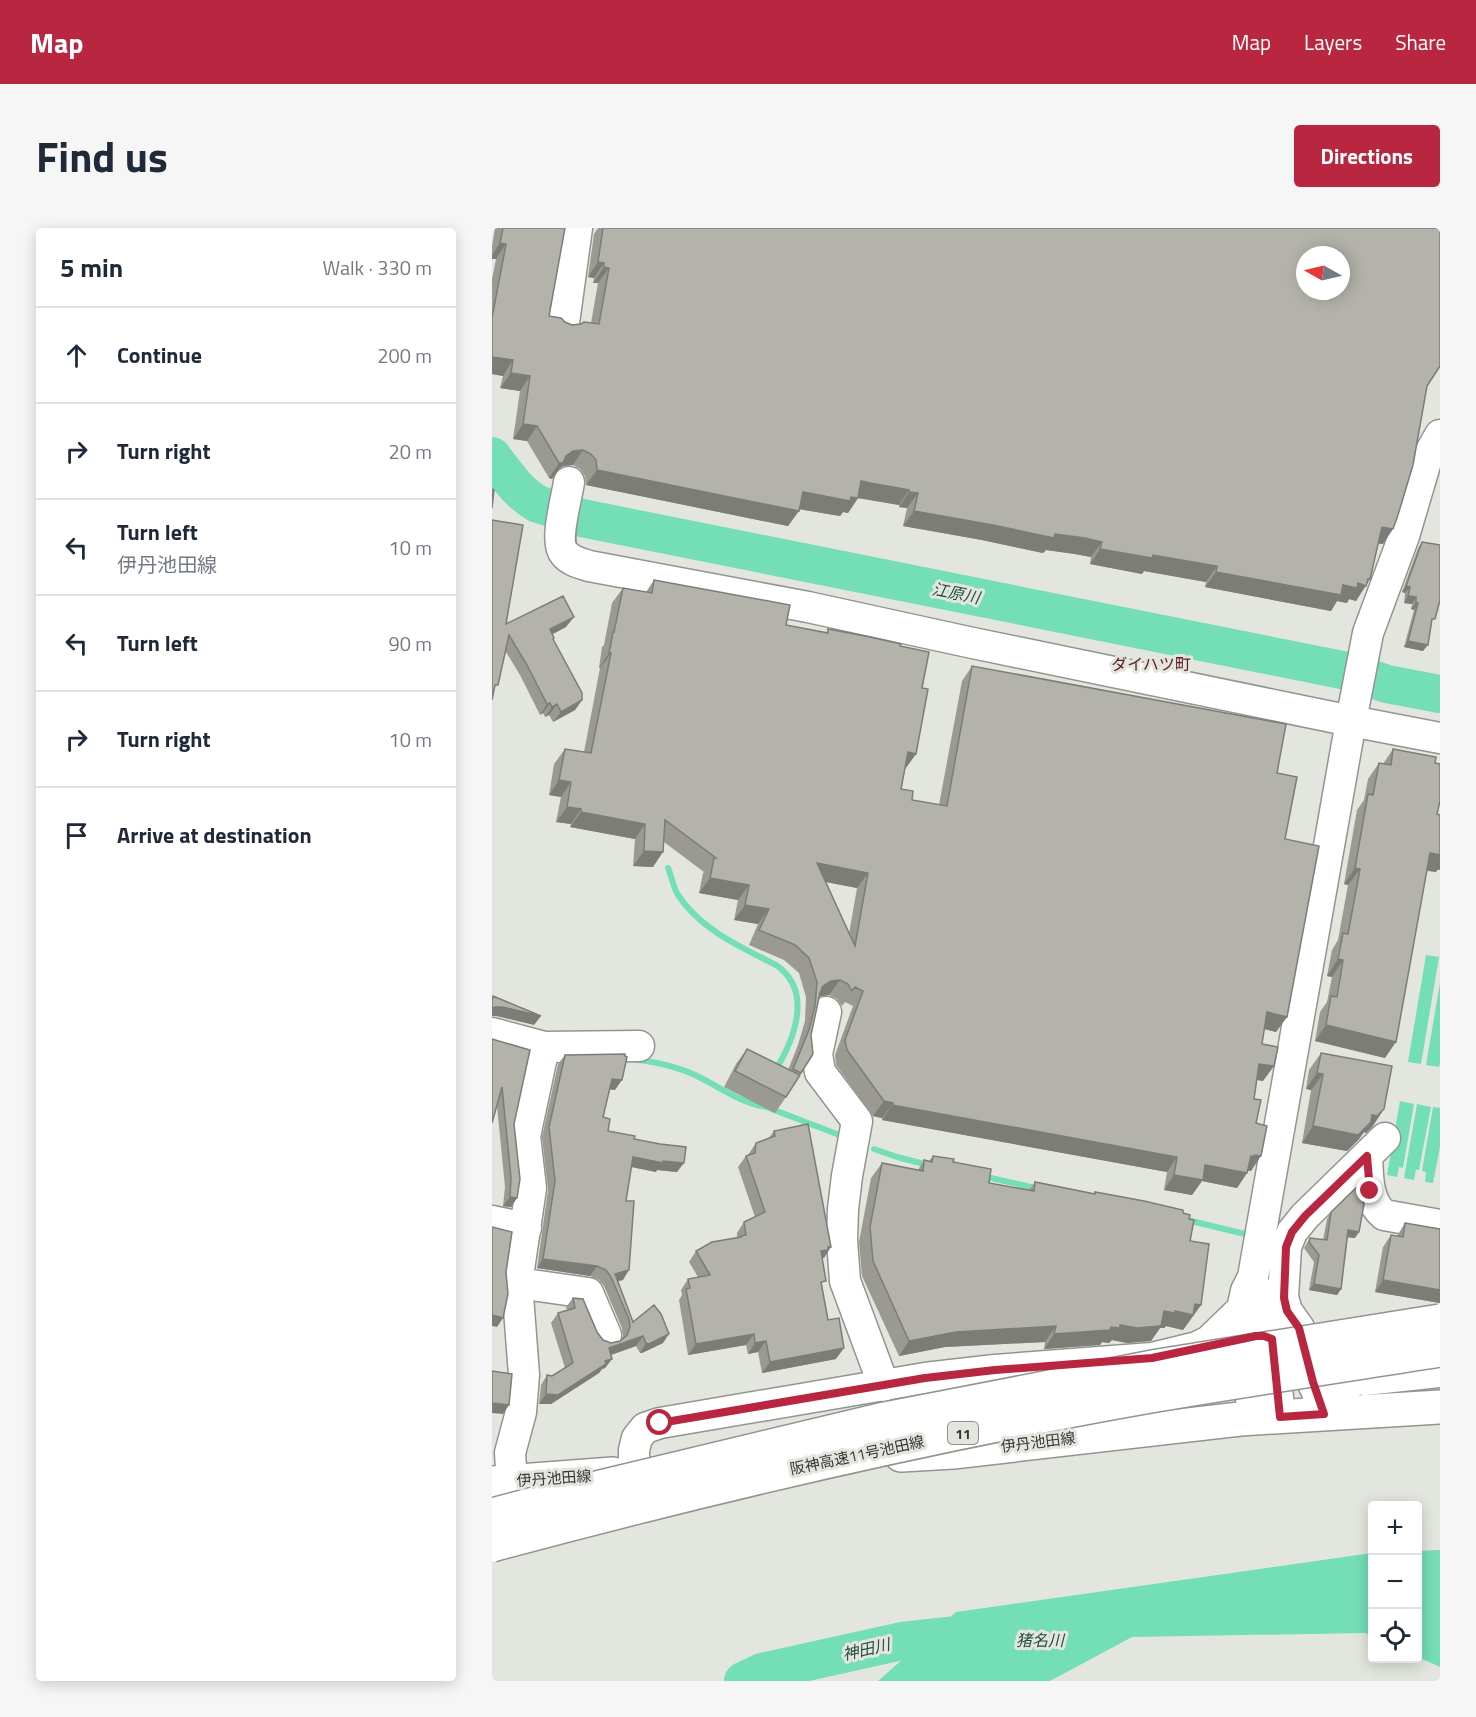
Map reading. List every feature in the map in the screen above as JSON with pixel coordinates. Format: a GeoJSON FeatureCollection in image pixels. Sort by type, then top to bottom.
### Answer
{"type":"FeatureCollection","features":[{"type":"Feature","properties":{"kind":"main road","name":"阪神高速11号池田線"},"geometry":{"type":"LineString","coordinates":[[492,1515],[880,1420],[1158,1366],[1440,1322]]}},
{"type":"Feature","properties":{"kind":"main road","name":"阪神高速11号池田線"},"geometry":{"type":"LineString","coordinates":[[492,1545],[746,1479],[897,1446],[1156,1395],[1440,1350]]}},
{"type":"Feature","properties":{"kind":"main road","name":"伊丹池田線"},"geometry":{"type":"LineString","coordinates":[[502,1482],[867,1455],[953,1452],[1145,1429],[1267,1418],[1319,1400],[1440,1407]]}},
{"type":"Feature","properties":{"kind":"street"},"geometry":{"type":"LineString","coordinates":[[564,323],[577,228]]}},
{"type":"Feature","properties":{"kind":"street"},"geometry":{"type":"LineString","coordinates":[[1197,1347],[1209,1341],[1242,1309],[1246,1291],[1253,1278],[1368,633],[1404,536],[1427,458],[1440,435]]}},
{"type":"Feature","properties":{"kind":"street"},"geometry":{"type":"LineString","coordinates":[[568,485],[560,546],[572,561],[589,567],[1353,711],[1440,738]]}},
{"type":"Feature","properties":{"kind":"street"},"geometry":{"type":"LineString","coordinates":[[826,1012],[817,1054],[820,1072],[857,1121],[843,1209],[842,1240],[845,1281],[884,1386]]}},
{"type":"Feature","properties":{"kind":"street"},"geometry":{"type":"LineString","coordinates":[[492,1033],[544,1047],[639,1046]]}},
{"type":"Feature","properties":{"kind":"street"},"geometry":{"type":"LineString","coordinates":[[502,1482],[521,1412],[524,1375],[517,1283],[531,1188],[525,1136],[544,1047]]}},
{"type":"Feature","properties":{"kind":"street"},"geometry":{"type":"LineString","coordinates":[[1440,1225],[1384,1215],[1378,1210],[1372,1199],[1376,1147],[1305,1216],[1292,1232],[1286,1247],[1284,1298],[1287,1311],[1299,1328],[1319,1400],[1359,1381],[1440,1372]]}},
{"type":"Feature","properties":{"kind":"street"},"geometry":{"type":"LineString","coordinates":[[492,1221],[526,1228]]}},
{"type":"Feature","properties":{"kind":"street"},"geometry":{"type":"LineString","coordinates":[[1253,1278],[1269,1307],[1259,1339],[1267,1418]]}},
{"type":"Feature","properties":{"kind":"street"},"geometry":{"type":"LineString","coordinates":[[517,1283],[588,1293],[606,1335]]}},
{"type":"Feature","properties":{"kind":"street"},"geometry":{"type":"LineString","coordinates":[[1242,1309],[1259,1339]]}},
{"type":"Feature","properties":{"kind":"street"},"geometry":{"type":"LineString","coordinates":[[492,1553],[612,1525],[621,1519],[628,1510],[634,1488],[634,1450],[637,1438],[645,1428],[660,1423],[925,1378],[995,1370],[1152,1358],[1197,1347],[1259,1339]]}},
{"type":"Feature","properties":{"kind":"water"},"geometry":{"type":"Polygon","coordinates":[[[1426,955],[1439,957],[1421,1064],[1408,1062],[1426,955]]]}},
{"type":"Feature","properties":{"kind":"water"},"geometry":{"type":"Polygon","coordinates":[[[1440,983],[1440,1063],[1439,1067],[1426,1065],[1440,983]]]}},
{"type":"Feature","properties":{"kind":"water"},"geometry":{"type":"Polygon","coordinates":[[[1400,1101],[1414,1104],[1403,1168],[1399,1167],[1397,1177],[1387,1175],[1400,1101]]]}},
{"type":"Feature","properties":{"kind":"water"},"geometry":{"type":"Polygon","coordinates":[[[1417,1104],[1431,1107],[1419,1170],[1416,1170],[1414,1180],[1404,1178],[1417,1104]]]}},
{"type":"Feature","properties":{"kind":"water"},"geometry":{"type":"Polygon","coordinates":[[[1433,1107],[1440,1108],[1440,1147],[1433,1183],[1425,1182],[1426,1172],[1422,1171],[1433,1107]]]}},
{"type":"Feature","properties":{"kind":"water"},"geometry":{"type":"Polygon","coordinates":[[[1440,1550],[1440,1667],[1422,1659],[1422,1551],[1440,1550]]]}},
{"type":"Feature","properties":{"kind":"water","name":"猪名川"},"geometry":{"type":"Polygon","coordinates":[[[1368,1554],[1368,1634],[1132,1637],[1050,1681],[878,1681],[956,1612],[1368,1554]]]}},
{"type":"Feature","properties":{"kind":"building"},"geometry":{"type":"Polygon","coordinates":[[[503,228],[565,228],[549,316],[561,318],[572,325],[584,322],[599,324],[609,268],[604,267],[604,263],[598,262],[603,228],[1440,228],[1440,366],[1427,386],[1413,465],[1393,529],[1382,527],[1370,579],[1366,586],[1358,583],[1357,588],[1343,585],[1341,595],[1216,572],[1217,566],[1100,549],[1102,542],[1085,538],[1055,534],[1054,538],[914,511],[918,493],[861,481],[858,498],[851,497],[850,501],[803,492],[799,511],[597,470],[596,460],[583,450],[573,451],[566,456],[563,463],[559,463],[537,426],[523,424],[530,376],[511,373],[513,360],[492,357],[492,318],[506,244],[500,243],[503,228]]]}},
{"type":"Feature","properties":{"kind":"building"},"geometry":{"type":"Polygon","coordinates":[[[492,520],[523,525],[506,624],[563,596],[574,617],[550,629],[582,693],[582,700],[561,712],[557,704],[552,707],[550,703],[547,704],[509,635],[498,685],[495,685],[492,700],[492,520]]]}},
{"type":"Feature","properties":{"kind":"building"},"geometry":{"type":"Polygon","coordinates":[[[1422,542],[1440,545],[1440,600],[1435,619],[1432,619],[1428,645],[1408,641],[1418,603],[1416,603],[1416,597],[1408,596],[1410,587],[1406,586],[1422,542]]]}},
{"type":"Feature","properties":{"kind":"building"},"geometry":{"type":"Polygon","coordinates":[[[654,580],[790,605],[786,625],[828,633],[828,629],[929,652],[922,688],[928,689],[916,754],[908,752],[901,789],[913,791],[912,800],[947,806],[972,666],[1286,724],[1277,773],[1297,777],[1285,839],[1319,846],[1287,1017],[1267,1012],[1262,1044],[1278,1047],[1274,1066],[1259,1064],[1254,1099],[1261,1100],[1256,1123],[1267,1126],[1261,1156],[1251,1156],[1247,1173],[1205,1165],[1203,1180],[1174,1175],[1177,1157],[892,1105],[893,1103],[884,1101],[847,1050],[845,1040],[863,991],[855,987],[852,991],[848,984],[840,980],[831,981],[823,986],[811,1035],[813,1054],[801,1073],[793,1069],[809,1030],[815,1006],[817,982],[809,958],[795,945],[759,930],[769,909],[745,905],[749,885],[710,878],[714,858],[716,858],[665,820],[663,852],[644,851],[645,824],[581,812],[581,809],[567,807],[571,782],[559,780],[565,749],[591,753],[623,588],[652,593],[654,580]],[[817,863],[855,946],[868,873],[817,863]]]}},
{"type":"Feature","properties":{"kind":"building"},"geometry":{"type":"Polygon","coordinates":[[[1393,749],[1436,757],[1435,763],[1440,764],[1440,801],[1437,814],[1440,815],[1440,855],[1430,853],[1396,1042],[1326,1025],[1331,996],[1337,997],[1343,960],[1338,959],[1343,933],[1348,934],[1360,869],[1355,868],[1368,794],[1373,795],[1379,763],[1391,765],[1393,749]]]}},
{"type":"Feature","properties":{"kind":"building"},"geometry":{"type":"Polygon","coordinates":[[[493,996],[541,1016],[503,1007],[492,1008],[493,996]]]}},
{"type":"Feature","properties":{"kind":"building"},"geometry":{"type":"Polygon","coordinates":[[[492,1039],[530,1050],[514,1124],[520,1179],[517,1198],[510,1197],[511,1178],[502,1087],[492,1123],[492,1039]]]}},
{"type":"Feature","properties":{"kind":"building"},"geometry":{"type":"Polygon","coordinates":[[[747,1049],[800,1075],[786,1097],[735,1071],[747,1049]]]}},
{"type":"Feature","properties":{"kind":"building"},"geometry":{"type":"Polygon","coordinates":[[[1321,1053],[1392,1066],[1384,1109],[1377,1116],[1372,1115],[1371,1122],[1358,1135],[1313,1126],[1323,1074],[1317,1073],[1321,1053]]]}},
{"type":"Feature","properties":{"kind":"building"},"geometry":{"type":"Polygon","coordinates":[[[625,1054],[627,1057],[622,1080],[612,1079],[603,1117],[610,1119],[608,1131],[635,1136],[634,1139],[686,1147],[684,1163],[663,1161],[663,1163],[633,1157],[626,1201],[634,1201],[629,1270],[615,1274],[633,1322],[654,1305],[661,1314],[669,1334],[649,1344],[643,1336],[609,1348],[612,1359],[605,1361],[606,1364],[558,1395],[546,1394],[547,1375],[552,1376],[573,1363],[558,1313],[575,1308],[573,1298],[583,1299],[597,1332],[603,1340],[611,1343],[620,1341],[627,1335],[630,1327],[629,1319],[606,1270],[597,1266],[543,1259],[555,1181],[549,1127],[565,1055],[625,1054]]]}},
{"type":"Feature","properties":{"kind":"building"},"geometry":{"type":"Polygon","coordinates":[[[808,1124],[831,1247],[821,1251],[826,1281],[821,1282],[828,1320],[839,1318],[844,1348],[770,1362],[766,1341],[755,1343],[754,1334],[696,1344],[686,1289],[690,1288],[688,1279],[710,1275],[696,1251],[712,1242],[746,1235],[744,1222],[765,1212],[746,1156],[755,1153],[756,1143],[775,1136],[774,1131],[808,1124]]]}},
{"type":"Feature","properties":{"kind":"building"},"geometry":{"type":"Polygon","coordinates":[[[933,1156],[991,1169],[989,1183],[1034,1191],[1035,1182],[1183,1210],[1183,1213],[1190,1215],[1189,1219],[1194,1220],[1190,1241],[1209,1244],[1201,1305],[1195,1304],[1193,1315],[1164,1311],[1161,1326],[1137,1328],[1120,1325],[1120,1328],[1111,1327],[1110,1330],[1054,1334],[1056,1326],[956,1332],[909,1341],[873,1261],[870,1227],[882,1163],[923,1171],[924,1160],[932,1162],[933,1156]]]}},
{"type":"Feature","properties":{"kind":"building"},"geometry":{"type":"Polygon","coordinates":[[[1358,1186],[1364,1204],[1359,1232],[1348,1230],[1341,1289],[1314,1284],[1319,1255],[1309,1242],[1310,1238],[1327,1240],[1331,1212],[1358,1186]]]}},
{"type":"Feature","properties":{"kind":"building"},"geometry":{"type":"Polygon","coordinates":[[[1405,1223],[1440,1229],[1440,1290],[1383,1280],[1391,1235],[1403,1237],[1405,1223]]]}},
{"type":"Feature","properties":{"kind":"building"},"geometry":{"type":"Polygon","coordinates":[[[492,1227],[512,1232],[506,1272],[508,1294],[503,1318],[492,1315],[492,1227]]]}},
{"type":"Feature","properties":{"kind":"building"},"geometry":{"type":"Polygon","coordinates":[[[492,1371],[512,1374],[509,1405],[492,1403],[492,1371]]]}},
{"type":"Feature","properties":{"kind":"waterway","name":"江原川"},"geometry":{"type":"LineString","coordinates":[[492,456],[513,483],[531,500],[582,518],[1352,672],[1387,684],[1440,694]]}},
{"type":"Feature","properties":{"kind":"waterway"},"geometry":{"type":"LineString","coordinates":[[668,868],[678,895],[698,918],[722,936],[776,965],[788,976],[795,988],[797,1016],[794,1031],[775,1071]]}},
{"type":"Feature","properties":{"kind":"waterway"},"geometry":{"type":"LineString","coordinates":[[633,1059],[682,1070],[740,1099],[767,1107]]}},
{"type":"Feature","properties":{"kind":"waterway"},"geometry":{"type":"LineString","coordinates":[[769,1108],[842,1136]]}},
{"type":"Feature","properties":{"kind":"waterway"},"geometry":{"type":"LineString","coordinates":[[874,1149],[928,1165]]}},
{"type":"Feature","properties":{"kind":"waterway"},"geometry":{"type":"LineString","coordinates":[[982,1176],[1040,1189]]}},
{"type":"Feature","properties":{"kind":"waterway"},"geometry":{"type":"LineString","coordinates":[[1187,1220],[1245,1234]]}},
{"type":"Feature","properties":{"kind":"waterway","name":"神田川"},"geometry":{"type":"LineString","coordinates":[[743,1681],[762,1672],[902,1641],[976,1633]]}},
{"type":"Feature","properties":{"kind":"district","name":"ダイハツ町"},"geometry":{"type":"Point","coordinates":[1151,664]}},
{"type":"Feature","properties":{"kind":"route"},"geometry":{"type":"LineString","coordinates":[[660,1423],[925,1378],[995,1370],[1152,1358],[1256,1336],[1272,1339],[1280,1417],[1324,1414],[1299,1328],[1287,1311],[1284,1298],[1286,1247],[1292,1232],[1305,1216],[1367,1156],[1370,1191]]}}]}
